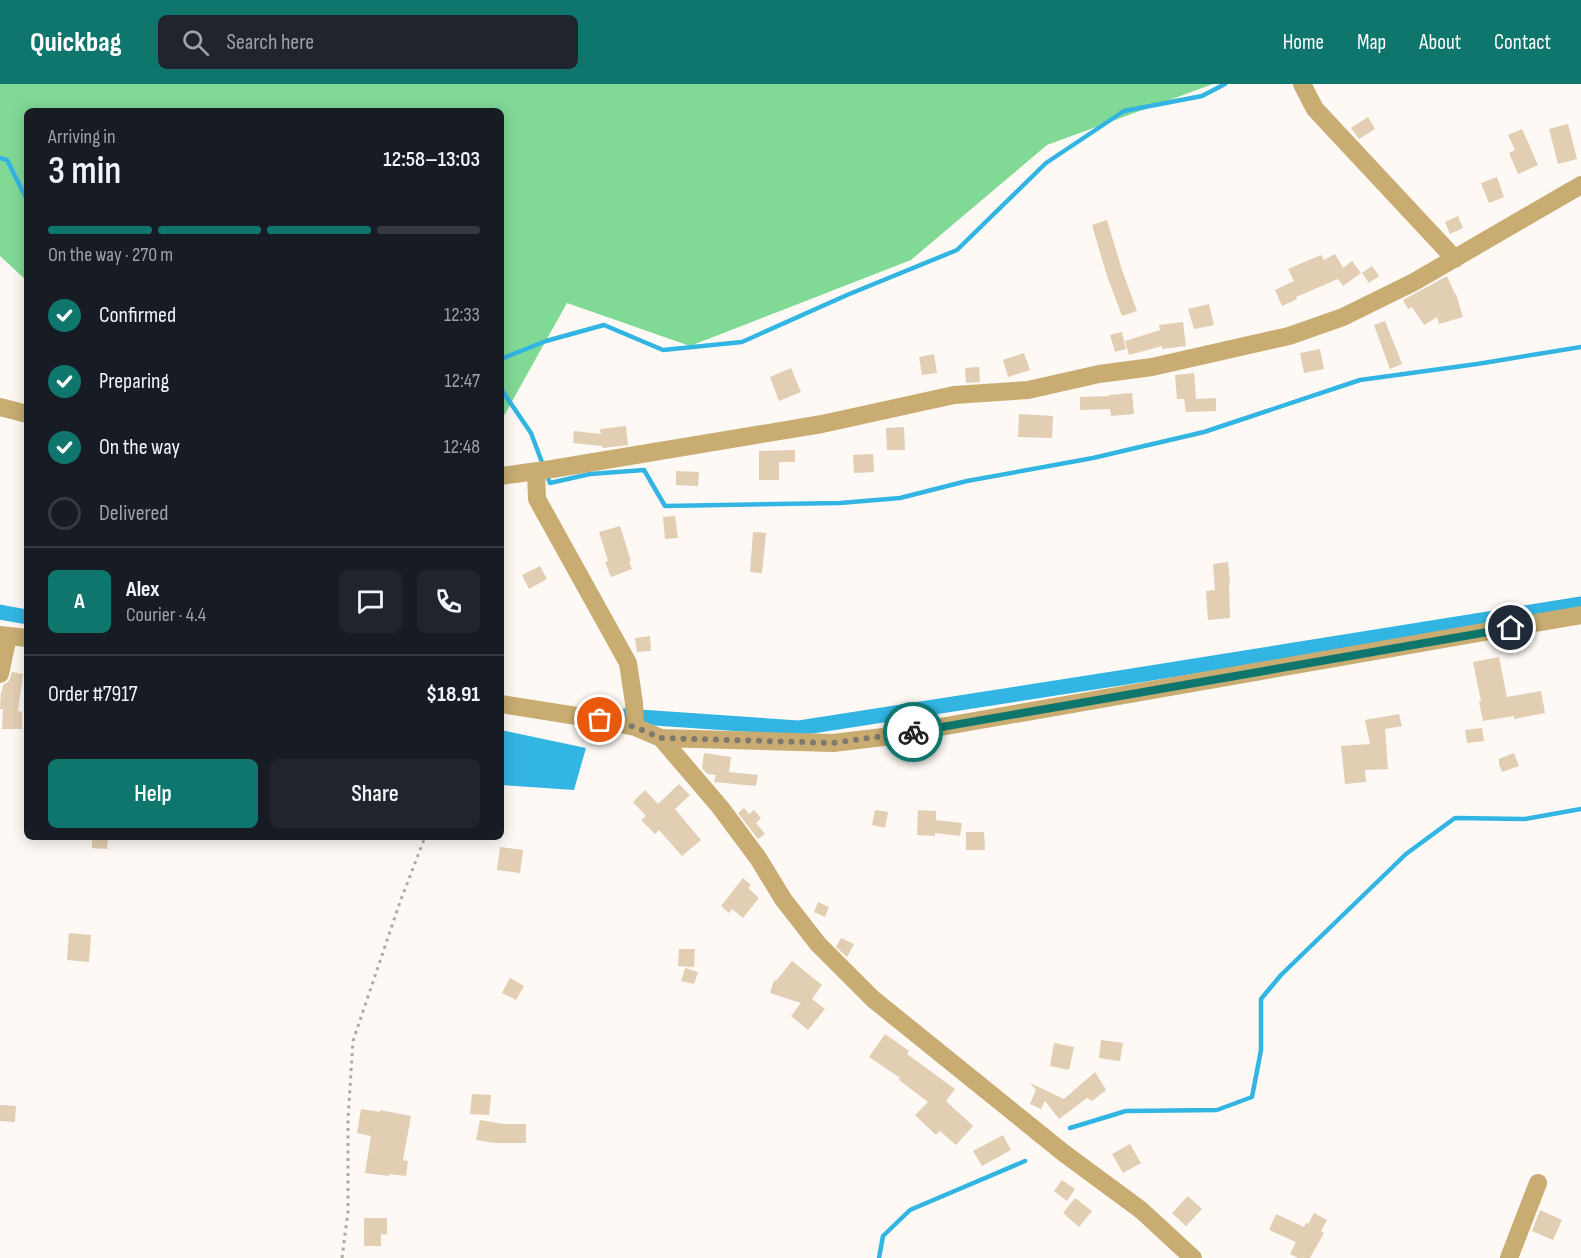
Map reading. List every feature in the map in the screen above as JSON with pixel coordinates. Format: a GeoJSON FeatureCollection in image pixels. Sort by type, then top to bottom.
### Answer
{"type":"FeatureCollection","features":[{"type":"Feature","properties":{"kind":"street"},"geometry":{"type":"LineString","coordinates":[[1302,84],[1315,109],[1455,259]]}},
{"type":"Feature","properties":{"kind":"street"},"geometry":{"type":"LineString","coordinates":[[504,476],[822,424],[954,396],[1028,390],[1099,374],[1152,367],[1289,336],[1343,317],[1414,282],[1581,185]]}},
{"type":"Feature","properties":{"kind":"street"},"geometry":{"type":"LineString","coordinates":[[0,407],[24,413]]}},
{"type":"Feature","properties":{"kind":"street"},"geometry":{"type":"LineString","coordinates":[[536,471],[537,499],[628,663],[635,727]]}},
{"type":"Feature","properties":{"kind":"street"},"geometry":{"type":"LineString","coordinates":[[504,705],[635,727],[661,738],[833,743],[883,737],[1581,615]]}},
{"type":"Feature","properties":{"kind":"street"},"geometry":{"type":"LineString","coordinates":[[0,674],[4,635],[24,638]]}},
{"type":"Feature","properties":{"kind":"street"},"geometry":{"type":"LineString","coordinates":[[661,738],[720,807],[758,858],[783,899],[818,944],[873,999],[1065,1154],[1141,1210],[1193,1258]]}},
{"type":"Feature","properties":{"kind":"street"},"geometry":{"type":"LineString","coordinates":[[1509,1258],[1538,1183]]}},
{"type":"Feature","properties":{"kind":"path"},"geometry":{"type":"LineString","coordinates":[[342,1258],[348,1211],[348,1119],[353,1041],[400,902],[424,840]]}},
{"type":"Feature","properties":{"kind":"green space"},"geometry":{"type":"Polygon","coordinates":[[[0,84],[1213,84],[1047,145],[911,260],[690,346],[567,303],[504,416],[504,108],[24,108],[24,278],[0,256],[0,84]]]}},
{"type":"Feature","properties":{"kind":"water"},"geometry":{"type":"Polygon","coordinates":[[[504,731],[586,748],[574,790],[504,785],[504,731]]]}},
{"type":"Feature","properties":{"kind":"building"},"geometry":{"type":"Polygon","coordinates":[[[1368,117],[1375,129],[1359,139],[1351,128],[1368,117]]]}},
{"type":"Feature","properties":{"kind":"building"},"geometry":{"type":"Polygon","coordinates":[[[1568,124],[1577,159],[1558,164],[1549,129],[1568,124]]]}},
{"type":"Feature","properties":{"kind":"building"},"geometry":{"type":"Polygon","coordinates":[[[1522,129],[1538,165],[1518,174],[1509,153],[1515,150],[1508,135],[1522,129]]]}},
{"type":"Feature","properties":{"kind":"building"},"geometry":{"type":"Polygon","coordinates":[[[1497,177],[1504,197],[1489,203],[1481,183],[1497,177]]]}},
{"type":"Feature","properties":{"kind":"building"},"geometry":{"type":"Polygon","coordinates":[[[1458,216],[1463,228],[1450,234],[1445,222],[1458,216]]]}},
{"type":"Feature","properties":{"kind":"building"},"geometry":{"type":"Polygon","coordinates":[[[1107,220],[1137,311],[1122,316],[1092,225],[1107,220]]]}},
{"type":"Feature","properties":{"kind":"building"},"geometry":{"type":"Polygon","coordinates":[[[1335,254],[1343,268],[1352,261],[1361,273],[1343,286],[1338,279],[1296,297],[1297,299],[1282,306],[1275,290],[1294,281],[1288,269],[1321,255],[1324,260],[1335,254]]]}},
{"type":"Feature","properties":{"kind":"building"},"geometry":{"type":"Polygon","coordinates":[[[1372,266],[1379,276],[1369,283],[1362,273],[1372,266]]]}},
{"type":"Feature","properties":{"kind":"building"},"geometry":{"type":"Polygon","coordinates":[[[1447,276],[1456,294],[1463,317],[1439,324],[1437,317],[1424,325],[1412,307],[1408,309],[1403,300],[1447,276]]]}},
{"type":"Feature","properties":{"kind":"building"},"geometry":{"type":"Polygon","coordinates":[[[1209,304],[1214,325],[1194,329],[1188,309],[1209,304]]]}},
{"type":"Feature","properties":{"kind":"building"},"geometry":{"type":"Polygon","coordinates":[[[1385,321],[1402,364],[1390,369],[1374,325],[1385,321]]]}},
{"type":"Feature","properties":{"kind":"building"},"geometry":{"type":"Polygon","coordinates":[[[1183,322],[1186,346],[1162,349],[1162,346],[1129,355],[1125,341],[1160,330],[1159,325],[1183,322]]]}},
{"type":"Feature","properties":{"kind":"building"},"geometry":{"type":"Polygon","coordinates":[[[1122,332],[1126,349],[1115,352],[1110,335],[1122,332]]]}},
{"type":"Feature","properties":{"kind":"building"},"geometry":{"type":"Polygon","coordinates":[[[1320,349],[1324,369],[1304,373],[1300,353],[1320,349]]]}},
{"type":"Feature","properties":{"kind":"building"},"geometry":{"type":"Polygon","coordinates":[[[1024,353],[1030,370],[1008,377],[1003,360],[1024,353]]]}},
{"type":"Feature","properties":{"kind":"building"},"geometry":{"type":"Polygon","coordinates":[[[934,354],[937,373],[922,375],[919,357],[934,354]]]}},
{"type":"Feature","properties":{"kind":"building"},"geometry":{"type":"Polygon","coordinates":[[[979,367],[980,382],[966,383],[965,368],[979,367]]]}},
{"type":"Feature","properties":{"kind":"building"},"geometry":{"type":"Polygon","coordinates":[[[791,368],[801,392],[779,401],[770,377],[791,368]]]}},
{"type":"Feature","properties":{"kind":"building"},"geometry":{"type":"Polygon","coordinates":[[[1194,373],[1196,399],[1216,398],[1216,411],[1186,412],[1184,399],[1177,399],[1175,375],[1194,373]]]}},
{"type":"Feature","properties":{"kind":"building"},"geometry":{"type":"Polygon","coordinates":[[[1132,393],[1134,414],[1111,416],[1110,409],[1080,410],[1080,397],[1132,393]]]}},
{"type":"Feature","properties":{"kind":"building"},"geometry":{"type":"Polygon","coordinates":[[[1019,414],[1053,416],[1052,438],[1018,437],[1019,414]]]}},
{"type":"Feature","properties":{"kind":"building"},"geometry":{"type":"Polygon","coordinates":[[[626,426],[628,445],[603,448],[602,446],[573,443],[574,431],[601,434],[600,429],[626,426]]]}},
{"type":"Feature","properties":{"kind":"building"},"geometry":{"type":"Polygon","coordinates":[[[904,427],[905,450],[887,450],[886,428],[904,427]]]}},
{"type":"Feature","properties":{"kind":"building"},"geometry":{"type":"Polygon","coordinates":[[[795,450],[795,462],[779,462],[779,480],[759,480],[759,451],[795,450]]]}},
{"type":"Feature","properties":{"kind":"building"},"geometry":{"type":"Polygon","coordinates":[[[873,454],[874,472],[854,473],[853,455],[873,454]]]}},
{"type":"Feature","properties":{"kind":"building"},"geometry":{"type":"Polygon","coordinates":[[[676,471],[699,472],[698,486],[676,485],[676,471]]]}},
{"type":"Feature","properties":{"kind":"building"},"geometry":{"type":"Polygon","coordinates":[[[675,516],[678,538],[665,539],[663,517],[675,516]]]}},
{"type":"Feature","properties":{"kind":"building"},"geometry":{"type":"Polygon","coordinates":[[[620,526],[632,569],[611,577],[605,562],[608,561],[599,532],[620,526]]]}},
{"type":"Feature","properties":{"kind":"building"},"geometry":{"type":"Polygon","coordinates":[[[753,532],[766,533],[762,573],[750,572],[753,532]]]}},
{"type":"Feature","properties":{"kind":"building"},"geometry":{"type":"Polygon","coordinates":[[[1228,562],[1230,618],[1208,620],[1206,591],[1215,590],[1213,564],[1228,562]]]}},
{"type":"Feature","properties":{"kind":"building"},"geometry":{"type":"Polygon","coordinates":[[[540,566],[547,579],[529,589],[522,575],[540,566]]]}},
{"type":"Feature","properties":{"kind":"building"},"geometry":{"type":"Polygon","coordinates":[[[650,636],[651,651],[637,652],[635,638],[650,636]]]}},
{"type":"Feature","properties":{"kind":"building"},"geometry":{"type":"Polygon","coordinates":[[[1499,657],[1507,697],[1541,691],[1545,713],[1514,719],[1514,716],[1483,721],[1473,662],[1499,657]]]}},
{"type":"Feature","properties":{"kind":"building"},"geometry":{"type":"Polygon","coordinates":[[[12,672],[23,674],[18,711],[22,712],[22,729],[2,729],[1,691],[3,685],[9,681],[12,672]]]}},
{"type":"Feature","properties":{"kind":"building"},"geometry":{"type":"Polygon","coordinates":[[[1399,714],[1402,726],[1385,729],[1388,769],[1365,770],[1366,782],[1345,784],[1341,746],[1370,744],[1365,720],[1399,714]]]}},
{"type":"Feature","properties":{"kind":"building"},"geometry":{"type":"Polygon","coordinates":[[[1482,728],[1484,741],[1467,743],[1465,730],[1482,728]]]}},
{"type":"Feature","properties":{"kind":"building"},"geometry":{"type":"Polygon","coordinates":[[[704,753],[731,757],[729,772],[758,775],[756,786],[714,782],[716,775],[707,774],[702,768],[704,753]]]}},
{"type":"Feature","properties":{"kind":"building"},"geometry":{"type":"Polygon","coordinates":[[[1514,753],[1519,766],[1502,772],[1499,759],[1514,753]]]}},
{"type":"Feature","properties":{"kind":"building"},"geometry":{"type":"Polygon","coordinates":[[[679,784],[690,795],[675,809],[701,840],[682,856],[659,830],[655,834],[641,820],[646,816],[633,802],[645,790],[658,804],[679,784]]]}},
{"type":"Feature","properties":{"kind":"building"},"geometry":{"type":"Polygon","coordinates":[[[744,808],[749,814],[754,810],[761,818],[756,823],[765,834],[758,839],[738,813],[744,808]]]}},
{"type":"Feature","properties":{"kind":"building"},"geometry":{"type":"Polygon","coordinates":[[[875,810],[888,812],[885,828],[872,825],[875,810]]]}},
{"type":"Feature","properties":{"kind":"building"},"geometry":{"type":"Polygon","coordinates":[[[918,810],[936,811],[936,820],[962,823],[960,836],[935,833],[935,836],[917,835],[918,810]]]}},
{"type":"Feature","properties":{"kind":"building"},"geometry":{"type":"Polygon","coordinates":[[[966,832],[984,832],[985,850],[966,850],[966,832]]]}},
{"type":"Feature","properties":{"kind":"building"},"geometry":{"type":"Polygon","coordinates":[[[92,840],[108,840],[107,849],[92,848],[92,840]]]}},
{"type":"Feature","properties":{"kind":"building"},"geometry":{"type":"Polygon","coordinates":[[[500,847],[523,850],[520,873],[497,870],[500,847]]]}},
{"type":"Feature","properties":{"kind":"building"},"geometry":{"type":"Polygon","coordinates":[[[743,878],[751,885],[748,888],[759,898],[743,918],[732,909],[729,913],[721,906],[743,878]]]}},
{"type":"Feature","properties":{"kind":"building"},"geometry":{"type":"Polygon","coordinates":[[[818,902],[829,907],[825,917],[814,912],[818,902]]]}},
{"type":"Feature","properties":{"kind":"building"},"geometry":{"type":"Polygon","coordinates":[[[69,933],[91,935],[89,962],[67,960],[69,933]]]}},
{"type":"Feature","properties":{"kind":"building"},"geometry":{"type":"Polygon","coordinates":[[[841,938],[854,944],[847,957],[836,947],[841,938]]]}},
{"type":"Feature","properties":{"kind":"building"},"geometry":{"type":"Polygon","coordinates":[[[679,949],[695,949],[694,967],[678,966],[679,949]]]}},
{"type":"Feature","properties":{"kind":"building"},"geometry":{"type":"Polygon","coordinates":[[[792,961],[822,985],[812,999],[825,1009],[808,1030],[791,1016],[801,1003],[770,993],[774,980],[776,981],[792,961]]]}},
{"type":"Feature","properties":{"kind":"building"},"geometry":{"type":"Polygon","coordinates":[[[685,968],[698,972],[694,984],[681,981],[685,968]]]}},
{"type":"Feature","properties":{"kind":"building"},"geometry":{"type":"Polygon","coordinates":[[[510,978],[524,986],[516,1000],[502,993],[510,978]]]}},
{"type":"Feature","properties":{"kind":"building"},"geometry":{"type":"Polygon","coordinates":[[[885,1034],[909,1051],[907,1054],[955,1089],[946,1101],[973,1126],[956,1145],[940,1131],[936,1135],[915,1115],[928,1102],[899,1080],[900,1078],[869,1057],[885,1034]]]}},
{"type":"Feature","properties":{"kind":"building"},"geometry":{"type":"Polygon","coordinates":[[[1101,1040],[1123,1043],[1120,1061],[1099,1058],[1101,1040]]]}},
{"type":"Feature","properties":{"kind":"building"},"geometry":{"type":"Polygon","coordinates":[[[1054,1043],[1074,1047],[1069,1070],[1050,1066],[1054,1043]]]}},
{"type":"Feature","properties":{"kind":"building"},"geometry":{"type":"Polygon","coordinates":[[[1095,1072],[1106,1090],[1092,1101],[1087,1098],[1059,1119],[1045,1101],[1041,1109],[1030,1104],[1036,1090],[1030,1083],[1064,1099],[1095,1072]]]}},
{"type":"Feature","properties":{"kind":"building"},"geometry":{"type":"Polygon","coordinates":[[[472,1094],[491,1095],[489,1115],[470,1114],[472,1094]]]}},
{"type":"Feature","properties":{"kind":"building"},"geometry":{"type":"Polygon","coordinates":[[[0,1105],[16,1106],[15,1122],[0,1121],[0,1105]]]}},
{"type":"Feature","properties":{"kind":"building"},"geometry":{"type":"Polygon","coordinates":[[[361,1109],[411,1116],[403,1160],[408,1161],[406,1176],[365,1173],[371,1136],[357,1133],[361,1109]]]}},
{"type":"Feature","properties":{"kind":"building"},"geometry":{"type":"Polygon","coordinates":[[[480,1120],[503,1124],[526,1124],[526,1143],[495,1143],[476,1140],[480,1120]]]}},
{"type":"Feature","properties":{"kind":"building"},"geometry":{"type":"Polygon","coordinates":[[[1003,1135],[1011,1150],[982,1166],[973,1151],[1003,1135]]]}},
{"type":"Feature","properties":{"kind":"building"},"geometry":{"type":"Polygon","coordinates":[[[1130,1144],[1141,1163],[1123,1173],[1112,1154],[1130,1144]]]}},
{"type":"Feature","properties":{"kind":"building"},"geometry":{"type":"Polygon","coordinates":[[[1062,1180],[1075,1189],[1067,1201],[1054,1191],[1062,1180]]]}},
{"type":"Feature","properties":{"kind":"building"},"geometry":{"type":"Polygon","coordinates":[[[1188,1196],[1202,1209],[1186,1226],[1172,1213],[1188,1196]]]}},
{"type":"Feature","properties":{"kind":"building"},"geometry":{"type":"Polygon","coordinates":[[[1075,1198],[1092,1211],[1079,1227],[1063,1213],[1075,1198]]]}},
{"type":"Feature","properties":{"kind":"building"},"geometry":{"type":"Polygon","coordinates":[[[1540,1210],[1562,1220],[1553,1240],[1532,1231],[1540,1210]]]}},
{"type":"Feature","properties":{"kind":"building"},"geometry":{"type":"Polygon","coordinates":[[[1314,1213],[1327,1220],[1321,1231],[1324,1233],[1310,1258],[1298,1258],[1290,1254],[1296,1242],[1269,1230],[1276,1214],[1304,1227],[1314,1213]]]}},
{"type":"Feature","properties":{"kind":"building"},"geometry":{"type":"Polygon","coordinates":[[[364,1218],[387,1218],[387,1235],[381,1234],[381,1246],[364,1246],[364,1218]]]}},
{"type":"Feature","properties":{"kind":"waterway"},"geometry":{"type":"LineString","coordinates":[[504,358],[546,341],[604,325],[663,350],[742,342],[847,295],[957,250],[1046,163],[1124,111],[1202,96],[1225,84]]}},
{"type":"Feature","properties":{"kind":"waterway"},"geometry":{"type":"LineString","coordinates":[[0,158],[7,160],[24,194]]}},
{"type":"Feature","properties":{"kind":"waterway"},"geometry":{"type":"LineString","coordinates":[[546,473],[550,483],[590,474],[644,470],[665,506],[840,503],[900,498],[967,481],[1093,458],[1204,432],[1360,380],[1581,347]]}},
{"type":"Feature","properties":{"kind":"waterway"},"geometry":{"type":"LineString","coordinates":[[504,393],[531,433],[543,465]]}},
{"type":"Feature","properties":{"kind":"waterway"},"geometry":{"type":"LineString","coordinates":[[625,716],[799,728],[1581,604]]}},
{"type":"Feature","properties":{"kind":"waterway"},"geometry":{"type":"LineString","coordinates":[[0,612],[24,616]]}},
{"type":"Feature","properties":{"kind":"waterway"},"geometry":{"type":"LineString","coordinates":[[1070,1128],[1126,1111],[1217,1110],[1252,1097],[1261,1050],[1261,999],[1281,975],[1406,854],[1455,818],[1525,819],[1581,809]]}},
{"type":"Feature","properties":{"kind":"waterway"},"geometry":{"type":"LineString","coordinates":[[879,1258],[883,1236],[910,1210],[1025,1161]]}},
{"type":"Feature","properties":{"kind":"way so far"},"geometry":{"type":"LineString","coordinates":[[600,720],[635,727],[661,738],[833,743],[913,732]]}},
{"type":"Feature","properties":{"kind":"route"},"geometry":{"type":"LineString","coordinates":[[913,732],[1511,628]]}}]}
